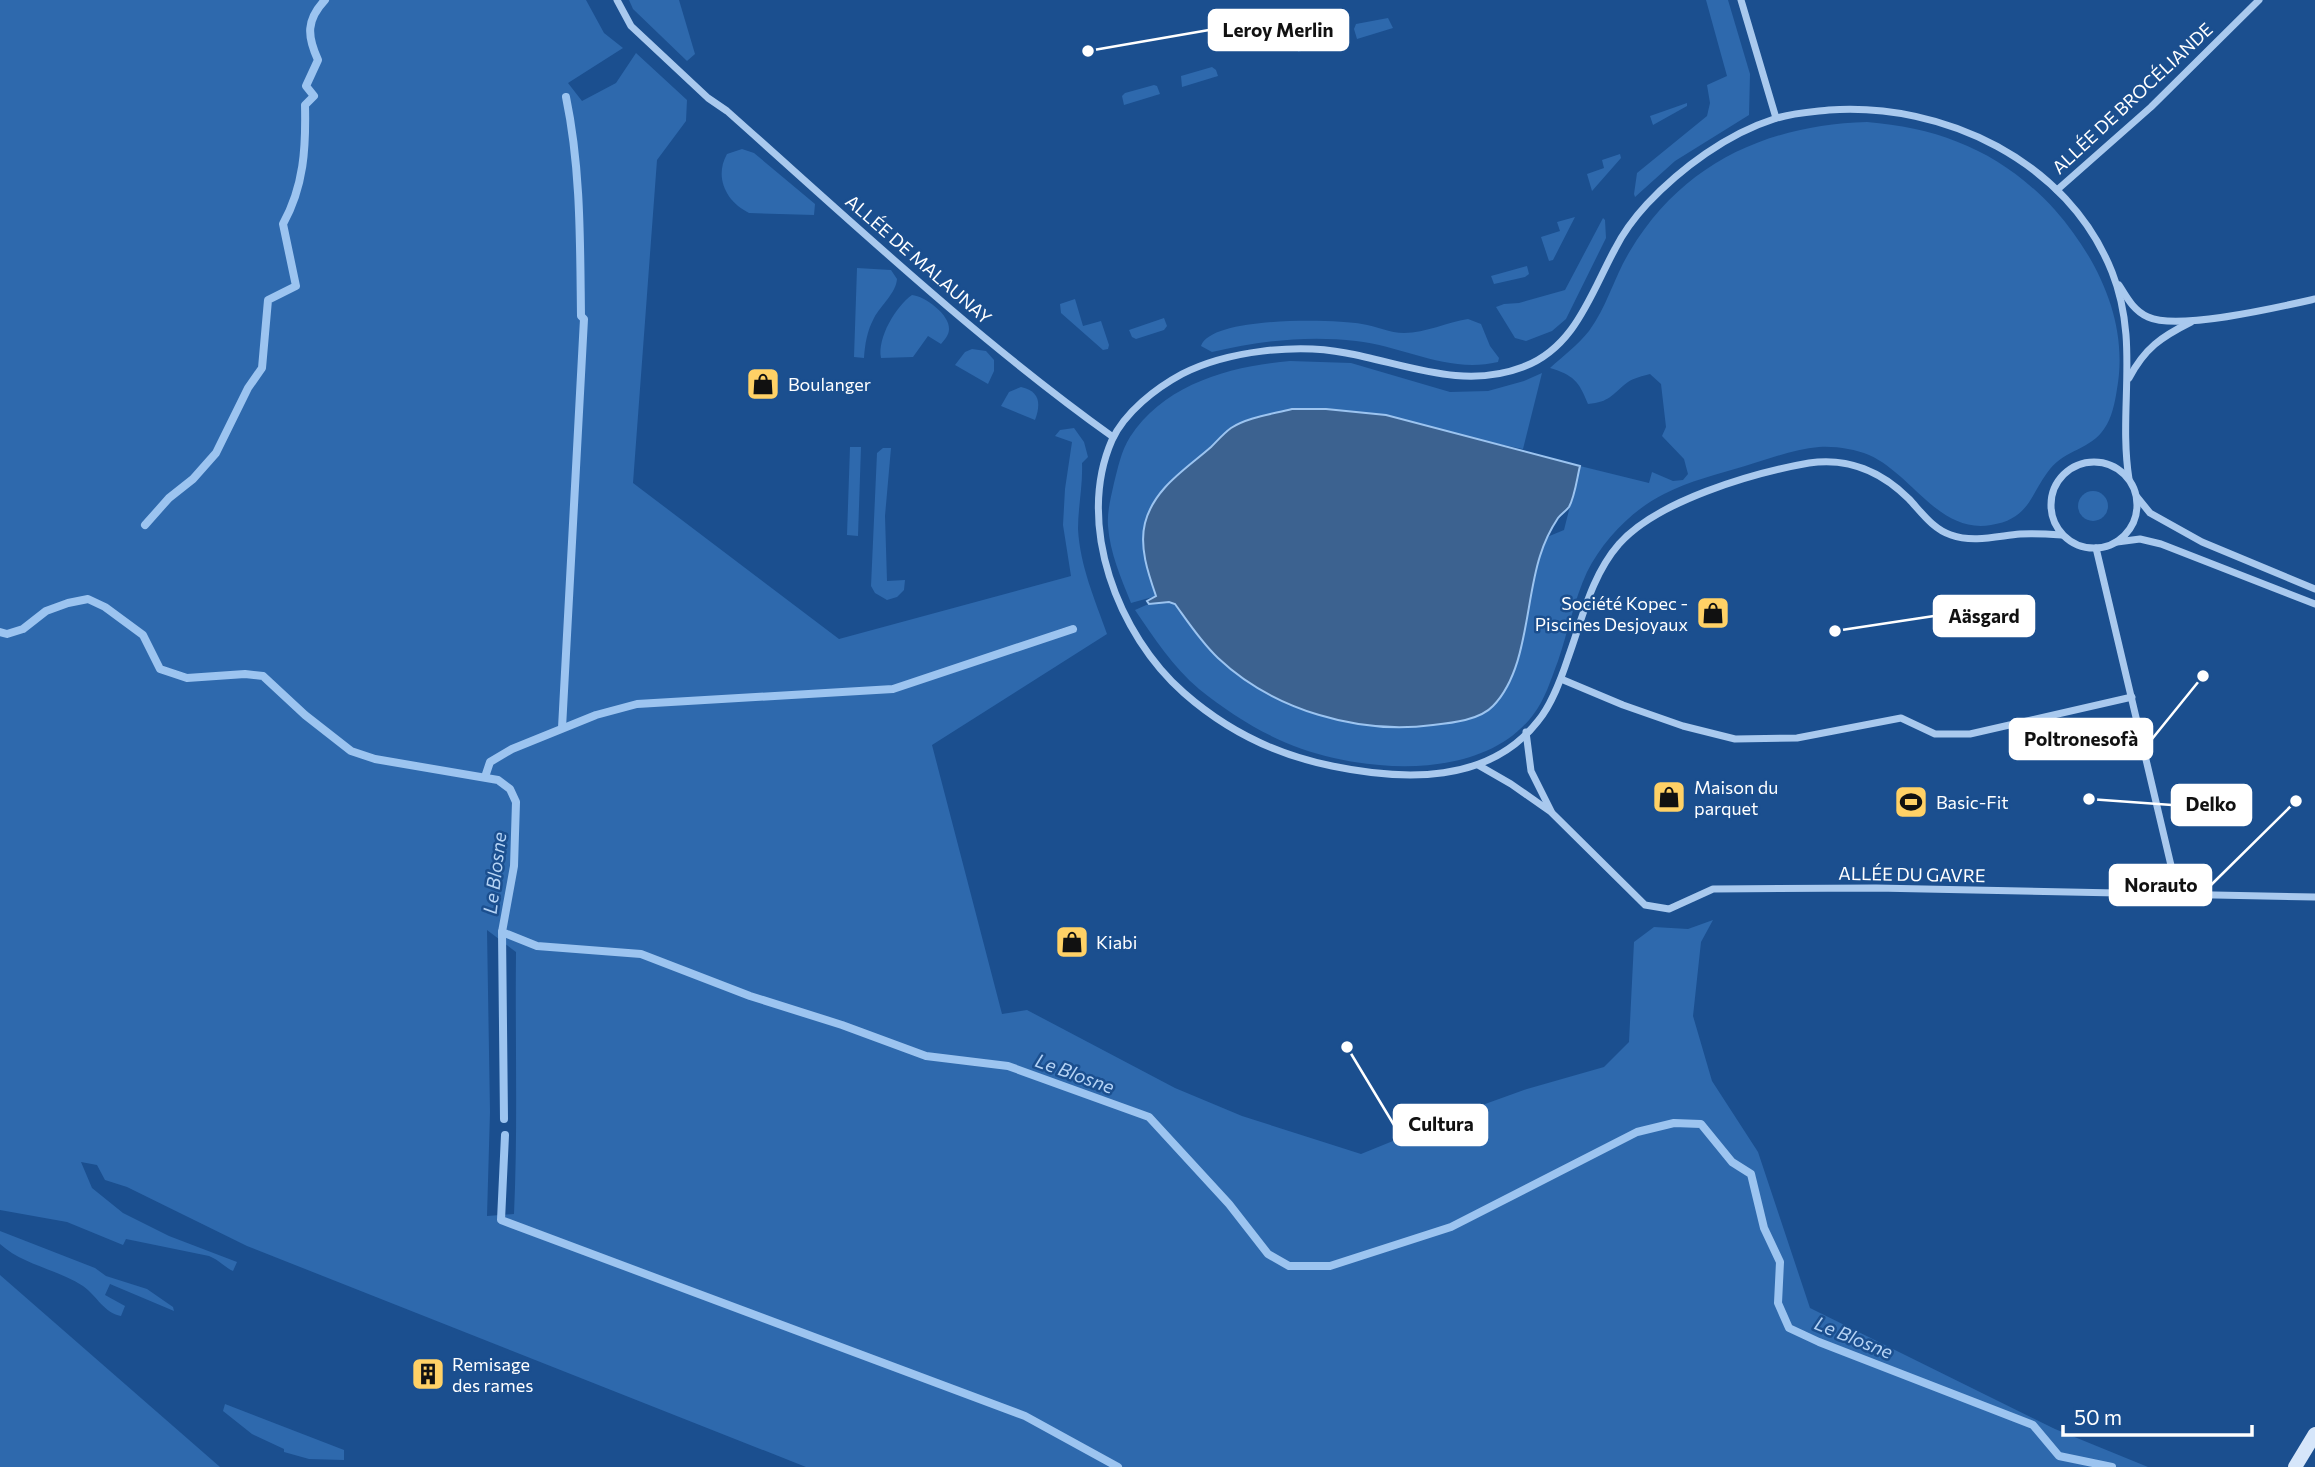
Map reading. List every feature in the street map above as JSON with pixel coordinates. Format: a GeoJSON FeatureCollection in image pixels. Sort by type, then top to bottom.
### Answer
{"type":"FeatureCollection","features":[{"type":"Feature","properties":{"kind":"street","name":"ALLÉE DE MALAUNAY"},"geometry":{"type":"LineString","coordinates":[[617,0],[631,26],[708,98],[737,120],[970,325],[1063,401],[1113,437]]}},
{"type":"Feature","properties":{"kind":"street"},"geometry":{"type":"LineString","coordinates":[[1741,0],[1776,118]]}},
{"type":"Feature","properties":{"kind":"street","name":"ALLÉE DE BROCÉLIANDE"},"geometry":{"type":"LineString","coordinates":[[2057,190],[2151,107],[2259,0]]}},
{"type":"Feature","properties":{"kind":"street"},"geometry":{"type":"LineString","coordinates":[[2315,299],[2256,312],[2195,320],[2155,320],[2134,308],[2116,282],[2098,245],[2057,190],[2011,153],[1978,135],[1946,122],[1907,113],[1866,108],[1819,111],[1776,118],[1744,132],[1706,154],[1645,206],[1618,242],[1580,320],[1562,341],[1527,366],[1482,378],[1415,369],[1338,351],[1301,349],[1218,360],[1181,374],[1130,413],[1113,437],[1101,477],[1098,501],[1098,529],[1102,552],[1127,620],[1151,656],[1181,691],[1224,723],[1256,742],[1292,757],[1386,775],[1463,770],[1506,752],[1537,724],[1561,679],[1599,574],[1620,543],[1654,514],[1692,496],[1810,463],[1833,461],[1869,470],[1890,482],[1928,520],[1949,535],[1963,538],[2028,533],[2062,535],[2078,545],[2096,548],[2140,538],[2315,604]]}},
{"type":"Feature","properties":{"kind":"street"},"geometry":{"type":"LineString","coordinates":[[2116,282],[2128,343],[2126,457],[2129,480],[2136,496],[2150,513],[2202,542],[2315,589]]}},
{"type":"Feature","properties":{"kind":"street"},"geometry":{"type":"LineString","coordinates":[[2129,379],[2147,350],[2160,338],[2195,320]]}},
{"type":"Feature","properties":{"kind":"street"},"geometry":{"type":"LineString","coordinates":[[2062,535],[2051,514],[2050,503],[2058,480],[2066,471],[2076,465],[2099,462],[2121,471],[2129,480]]}},
{"type":"Feature","properties":{"kind":"street"},"geometry":{"type":"LineString","coordinates":[[2116,542],[2131,527],[2135,517],[2136,496]]}},
{"type":"Feature","properties":{"kind":"street"},"geometry":{"type":"LineString","coordinates":[[2096,548],[2178,895]]}},
{"type":"Feature","properties":{"kind":"street"},"geometry":{"type":"LineString","coordinates":[[1561,679],[1623,705],[1684,726],[1735,739],[1797,738],[1901,718],[1935,734],[1970,734],[2132,697]]}},
{"type":"Feature","properties":{"kind":"street","name":"ALLÉE DU GAVRE"},"geometry":{"type":"LineString","coordinates":[[1526,732],[1531,771],[1551,812]]}},
{"type":"Feature","properties":{"kind":"street","name":"ALLÉE DU GAVRE"},"geometry":{"type":"LineString","coordinates":[[1478,765],[1551,812],[1645,905],[1669,909],[1713,889],[1876,888],[2315,897]]}},
{"type":"Feature","properties":{"kind":"street"},"geometry":{"type":"LineString","coordinates":[[2295,1467],[2315,1434]]}},
{"type":"Feature","properties":{"kind":"shaded area"},"geometry":{"type":"Polygon","coordinates":[[[0,0],[586,0],[604,33],[623,48],[568,83],[582,101],[616,83],[636,53],[687,100],[686,121],[657,160],[633,483],[839,639],[1071,576],[1063,525],[1072,442],[1055,436],[1060,430],[1074,428],[1084,442],[1088,457],[1082,463],[1079,543],[1089,583],[1107,634],[932,745],[1002,1014],[1027,1010],[1175,1088],[1242,1116],[1361,1154],[1527,1089],[1604,1067],[1629,1042],[1634,942],[1654,927],[1688,929],[1713,920],[1701,942],[1693,1016],[1712,1081],[1758,1152],[1810,1308],[2055,1429],[2148,1467],[806,1467],[247,1246],[127,1187],[105,1180],[97,1165],[81,1162],[92,1188],[123,1213],[169,1236],[237,1262],[233,1271],[209,1256],[126,1239],[123,1245],[67,1222],[0,1210],[0,0]],[[487,930],[490,1112],[487,1216],[514,1214],[516,952],[487,930]]]}},
{"type":"Feature","properties":{"kind":"shaded area"},"geometry":{"type":"Polygon","coordinates":[[[629,0],[679,0],[695,54],[687,61],[633,9],[629,0]]]}},
{"type":"Feature","properties":{"kind":"shaded area"},"geometry":{"type":"Polygon","coordinates":[[[1706,0],[1728,0],[1750,74],[1749,115],[1675,161],[1635,197],[1637,173],[1707,116],[1710,103],[1707,85],[1727,76],[1706,0]]]}},
{"type":"Feature","properties":{"kind":"shaded area"},"geometry":{"type":"Polygon","coordinates":[[[1388,18],[1393,28],[1357,39],[1354,29],[1356,24],[1388,18]]]}},
{"type":"Feature","properties":{"kind":"shaded area"},"geometry":{"type":"Polygon","coordinates":[[[1331,32],[1334,41],[1298,52],[1297,42],[1331,32]]]}},
{"type":"Feature","properties":{"kind":"shaded area"},"geometry":{"type":"Polygon","coordinates":[[[1212,67],[1218,76],[1182,87],[1181,76],[1212,67]]]}},
{"type":"Feature","properties":{"kind":"shaded area"},"geometry":{"type":"Polygon","coordinates":[[[1154,85],[1160,94],[1124,105],[1122,96],[1125,93],[1154,85]]]}},
{"type":"Feature","properties":{"kind":"shaded area"},"geometry":{"type":"Polygon","coordinates":[[[1687,103],[1687,106],[1653,125],[1650,116],[1687,103]]]}},
{"type":"Feature","properties":{"kind":"shaded area"},"geometry":{"type":"Polygon","coordinates":[[[1867,122],[1921,130],[1946,137],[1970,147],[2014,173],[2035,190],[2071,229],[2085,249],[2107,293],[2114,316],[2120,364],[2109,420],[2099,436],[2050,469],[2028,504],[2014,517],[1991,525],[1956,521],[1941,512],[1884,464],[1869,455],[1838,448],[1819,447],[1791,452],[1674,489],[1630,517],[1610,537],[1594,560],[1578,594],[1550,682],[1533,715],[1512,736],[1486,751],[1457,761],[1393,766],[1361,763],[1302,749],[1235,716],[1199,689],[1157,642],[1135,610],[1153,602],[1175,604],[1219,659],[1263,690],[1287,702],[1339,720],[1393,727],[1420,727],[1518,657],[1539,558],[1547,537],[1564,530],[1580,466],[1649,483],[1652,472],[1673,481],[1683,480],[1688,474],[1684,459],[1662,436],[1666,427],[1661,384],[1650,374],[1630,381],[1606,400],[1588,404],[1574,380],[1550,368],[1589,331],[1601,312],[1624,261],[1651,220],[1675,194],[1702,172],[1762,141],[1795,131],[1867,122]]]}},
{"type":"Feature","properties":{"kind":"shaded area"},"geometry":{"type":"Polygon","coordinates":[[[742,149],[754,153],[815,204],[814,215],[749,213],[734,202],[724,188],[723,163],[727,154],[742,149]]]}},
{"type":"Feature","properties":{"kind":"shaded area"},"geometry":{"type":"Polygon","coordinates":[[[1620,154],[1621,158],[1592,191],[1587,174],[1604,168],[1602,160],[1620,154]]]}},
{"type":"Feature","properties":{"kind":"shaded area"},"geometry":{"type":"Polygon","coordinates":[[[1575,217],[1553,260],[1549,261],[1541,237],[1560,231],[1557,222],[1575,217]]]}},
{"type":"Feature","properties":{"kind":"shaded area"},"geometry":{"type":"Polygon","coordinates":[[[1603,218],[1606,238],[1566,319],[1552,331],[1526,341],[1515,338],[1496,307],[1565,290],[1603,218]]]}},
{"type":"Feature","properties":{"kind":"shaded area"},"geometry":{"type":"Polygon","coordinates":[[[1527,266],[1529,274],[1525,277],[1494,284],[1491,276],[1527,266]]]}},
{"type":"Feature","properties":{"kind":"shaded area"},"geometry":{"type":"Polygon","coordinates":[[[857,268],[891,270],[897,279],[894,289],[872,323],[864,358],[854,357],[857,268]]]}},
{"type":"Feature","properties":{"kind":"shaded area"},"geometry":{"type":"Polygon","coordinates":[[[912,295],[923,299],[941,312],[948,324],[948,335],[941,344],[928,336],[913,357],[881,358],[882,341],[889,323],[912,295]]]}},
{"type":"Feature","properties":{"kind":"shaded area"},"geometry":{"type":"Polygon","coordinates":[[[1075,299],[1083,326],[1101,321],[1108,349],[1103,350],[1061,313],[1060,304],[1075,299]]]}},
{"type":"Feature","properties":{"kind":"shaded area"},"geometry":{"type":"Polygon","coordinates":[[[1164,318],[1167,326],[1164,330],[1136,339],[1132,337],[1129,330],[1164,318]]]}},
{"type":"Feature","properties":{"kind":"shaded area"},"geometry":{"type":"Polygon","coordinates":[[[1468,319],[1481,324],[1490,346],[1499,358],[1498,362],[1480,365],[1444,362],[1374,344],[1338,339],[1283,340],[1212,352],[1201,346],[1210,336],[1226,329],[1275,322],[1347,322],[1404,333],[1468,319]]]}},
{"type":"Feature","properties":{"kind":"shaded area"},"geometry":{"type":"Polygon","coordinates":[[[972,349],[986,351],[994,360],[994,371],[988,384],[955,365],[965,352],[972,349]]]}},
{"type":"Feature","properties":{"kind":"shaded area"},"geometry":{"type":"Polygon","coordinates":[[[1290,361],[1351,363],[1450,392],[1488,391],[1542,373],[1523,449],[1326,409],[1292,409],[1231,428],[1209,448],[1150,579],[1156,596],[1131,603],[1114,556],[1108,520],[1118,466],[1130,437],[1161,403],[1200,381],[1244,368],[1290,361]]]}},
{"type":"Feature","properties":{"kind":"shaded area"},"geometry":{"type":"Polygon","coordinates":[[[1021,387],[1032,392],[1037,399],[1035,420],[1001,406],[1009,392],[1021,387]]]}},
{"type":"Feature","properties":{"kind":"shaded area"},"geometry":{"type":"Polygon","coordinates":[[[1292,409],[1326,409],[1386,415],[1580,466],[1571,503],[1552,527],[1540,556],[1513,674],[1493,706],[1481,715],[1457,722],[1405,727],[1347,722],[1318,715],[1264,692],[1240,676],[1206,645],[1175,604],[1149,604],[1147,601],[1156,596],[1145,560],[1143,532],[1149,511],[1163,489],[1231,428],[1253,418],[1292,409]]]}},
{"type":"Feature","properties":{"kind":"shaded area"},"geometry":{"type":"Polygon","coordinates":[[[850,447],[861,447],[858,536],[847,535],[850,447]]]}},
{"type":"Feature","properties":{"kind":"shaded area"},"geometry":{"type":"Polygon","coordinates":[[[883,448],[891,448],[885,516],[887,581],[905,580],[904,590],[897,597],[887,600],[875,593],[871,586],[877,453],[883,448]]]}},
{"type":"Feature","properties":{"kind":"shaded area"},"geometry":{"type":"Polygon","coordinates":[[[2093,491],[2104,495],[2108,506],[2104,517],[2093,521],[2082,517],[2078,506],[2082,495],[2093,491]]]}},
{"type":"Feature","properties":{"kind":"shaded area"},"geometry":{"type":"Polygon","coordinates":[[[0,1231],[95,1268],[106,1276],[147,1289],[173,1307],[174,1311],[110,1284],[105,1295],[125,1306],[121,1316],[115,1314],[83,1286],[9,1251],[0,1244],[0,1231]]]}},
{"type":"Feature","properties":{"kind":"shaded area"},"geometry":{"type":"Polygon","coordinates":[[[0,1275],[220,1467],[0,1467],[0,1275]]]}},
{"type":"Feature","properties":{"kind":"shaded area"},"geometry":{"type":"Polygon","coordinates":[[[225,1404],[344,1450],[344,1460],[309,1459],[284,1452],[284,1449],[252,1434],[223,1411],[225,1404]]]}},
{"type":"Feature","properties":{"kind":"waterway"},"geometry":{"type":"LineString","coordinates":[[145,525],[216,453],[248,388],[262,368],[268,300],[296,286],[283,224],[295,195],[302,166],[305,105],[314,96],[306,86],[318,60],[310,28],[314,14],[325,0]]}},
{"type":"Feature","properties":{"kind":"waterway"},"geometry":{"type":"LineString","coordinates":[[562,728],[584,319],[581,316],[575,151],[566,97]]}},
{"type":"Feature","properties":{"kind":"waterway","name":"Le Blosne"},"geometry":{"type":"LineString","coordinates":[[0,632],[7,634],[23,629],[46,611],[88,599],[105,607],[143,635],[160,669],[187,678],[245,674],[263,676],[305,715],[351,751],[375,759],[498,780],[510,789],[516,802],[514,866],[502,932],[537,946],[641,954],[750,996],[842,1025],[926,1056],[1008,1066],[1149,1117],[1229,1204],[1268,1254],[1289,1266],[1330,1266],[1451,1227],[1637,1132],[1674,1123],[1701,1124],[1732,1162],[1751,1174],[1764,1228],[1780,1262],[1778,1303],[1789,1328],[2033,1425],[2059,1456],[2112,1467]]}},
{"type":"Feature","properties":{"kind":"waterway"},"geometry":{"type":"LineString","coordinates":[[485,777],[490,762],[512,749],[596,715],[637,704],[893,689],[1073,629]]}},
{"type":"Feature","properties":{"kind":"waterway"},"geometry":{"type":"LineString","coordinates":[[502,932],[504,1119]]}},
{"type":"Feature","properties":{"kind":"waterway"},"geometry":{"type":"LineString","coordinates":[[505,1135],[501,1220],[1025,1416],[1118,1467]]}},
{"type":"Feature","properties":{"kind":"place","name":"Leroy Merlin"},"geometry":{"type":"Point","coordinates":[1088,51]}},
{"type":"Feature","properties":{"kind":"place","name":"Boulanger"},"geometry":{"type":"Point","coordinates":[763,384]}},
{"type":"Feature","properties":{"kind":"place","name":"Société Kopec - Piscines Desjoyaux"},"geometry":{"type":"Point","coordinates":[1713,613]}},
{"type":"Feature","properties":{"kind":"place","name":"Aäsgard"},"geometry":{"type":"Point","coordinates":[1835,631]}},
{"type":"Feature","properties":{"kind":"place","name":"Poltronesofà"},"geometry":{"type":"Point","coordinates":[2203,676]}},
{"type":"Feature","properties":{"kind":"place","name":"Maison du parquet"},"geometry":{"type":"Point","coordinates":[1669,797]}},
{"type":"Feature","properties":{"kind":"place","name":"Delko"},"geometry":{"type":"Point","coordinates":[2089,799]}},
{"type":"Feature","properties":{"kind":"place","name":"Norauto"},"geometry":{"type":"Point","coordinates":[2296,801]}},
{"type":"Feature","properties":{"kind":"place","name":"Basic-Fit"},"geometry":{"type":"Point","coordinates":[1911,802]}},
{"type":"Feature","properties":{"kind":"place","name":"Kiabi"},"geometry":{"type":"Point","coordinates":[1072,942]}},
{"type":"Feature","properties":{"kind":"place","name":"Cultura"},"geometry":{"type":"Point","coordinates":[1347,1047]}},
{"type":"Feature","properties":{"kind":"place","name":"Remisage des rames"},"geometry":{"type":"Point","coordinates":[428,1374]}}]}
